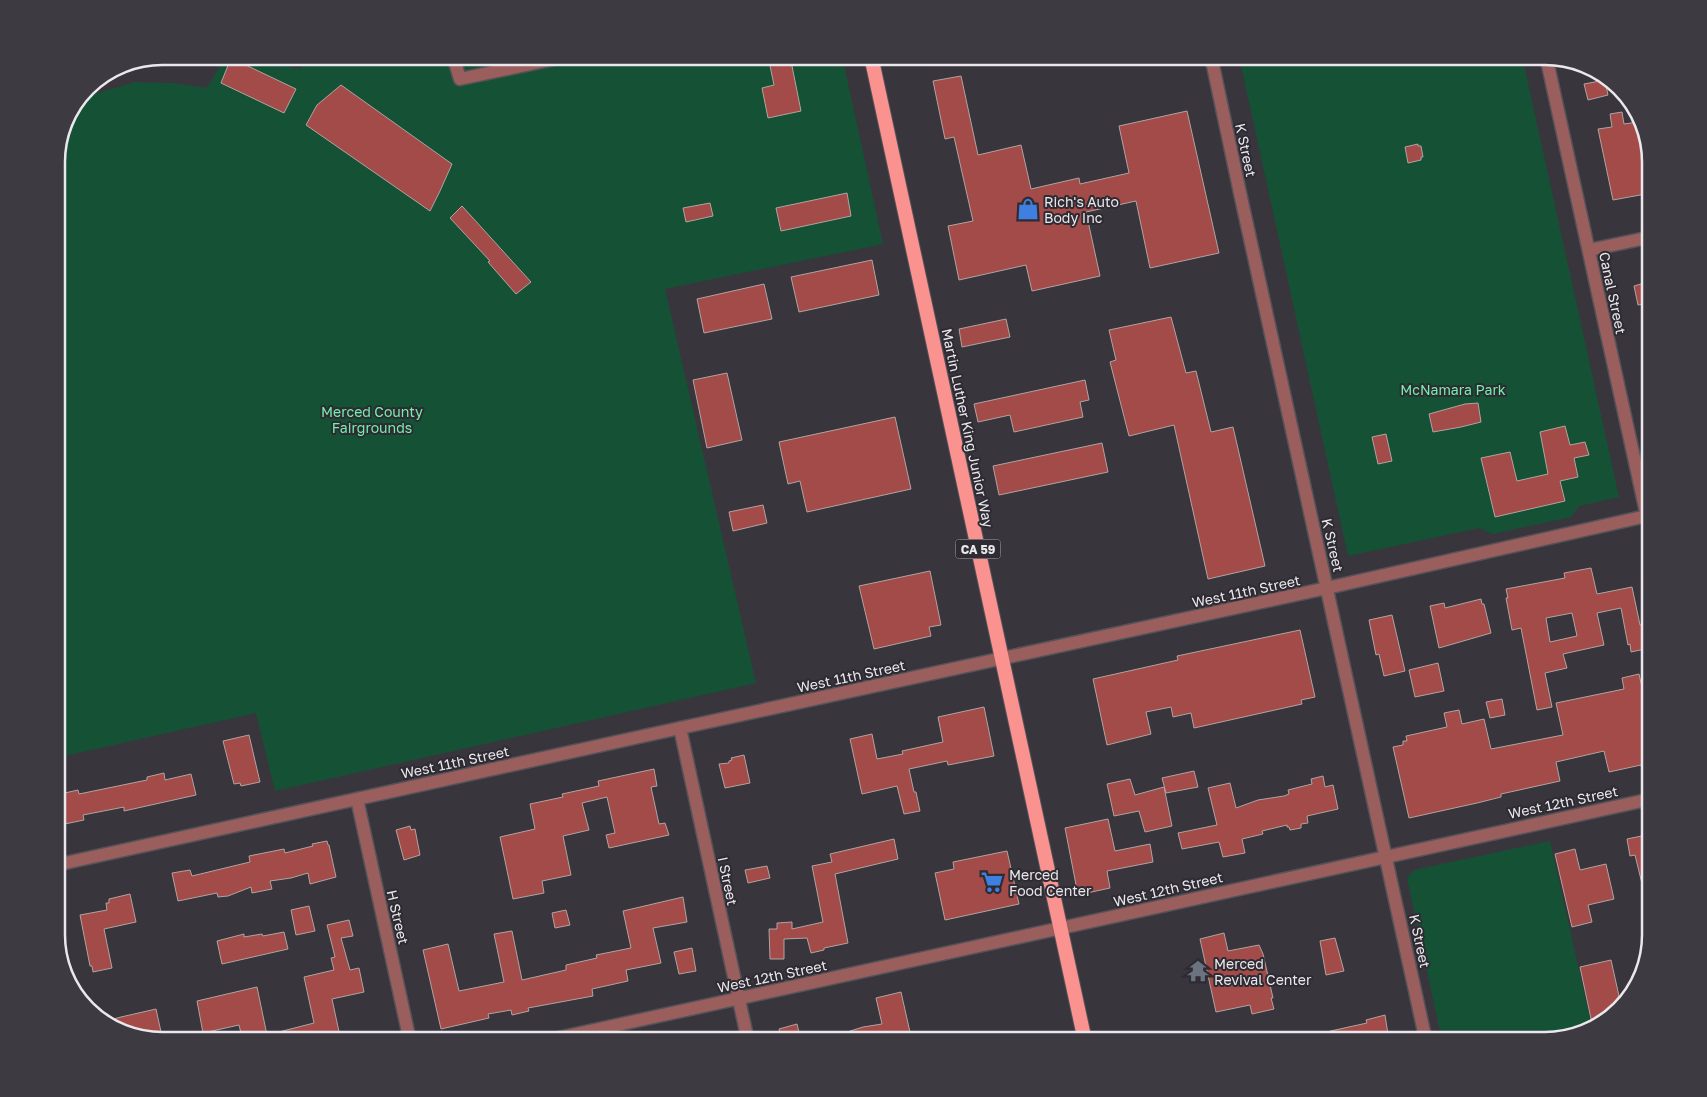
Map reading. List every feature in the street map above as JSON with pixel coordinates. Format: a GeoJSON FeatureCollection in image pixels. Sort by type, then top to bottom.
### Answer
{"type":"FeatureCollection","features":[{"type":"Feature","properties":{"kind":"highway","name":"Martin Luther King Junior Way"},"geometry":{"type":"LineString","coordinates":[[873,65],[1083,1032]]}},
{"type":"Feature","properties":{"kind":"street"},"geometry":{"type":"LineString","coordinates":[[456,65],[460,79],[526,65]]}},
{"type":"Feature","properties":{"kind":"street","name":"K Street"},"geometry":{"type":"LineString","coordinates":[[1213,65],[1256,271],[1424,1032]]}},
{"type":"Feature","properties":{"kind":"street","name":"Canal Street"},"geometry":{"type":"LineString","coordinates":[[1548,65],[1642,485]]}},
{"type":"Feature","properties":{"kind":"street"},"geometry":{"type":"LineString","coordinates":[[1588,250],[1642,238]]}},
{"type":"Feature","properties":{"kind":"street","name":"West 11th Street"},"geometry":{"type":"LineString","coordinates":[[65,863],[1642,518]]}},
{"type":"Feature","properties":{"kind":"street","name":"I Street"},"geometry":{"type":"LineString","coordinates":[[680,728],[746,1032]]}},
{"type":"Feature","properties":{"kind":"street","name":"H Street"},"geometry":{"type":"LineString","coordinates":[[356,799],[408,1032]]}},
{"type":"Feature","properties":{"kind":"street","name":"West 12th Street"},"geometry":{"type":"LineString","coordinates":[[586,1032],[1642,801]]}},
{"type":"Feature","properties":{"kind":"green space","name":"Merced County Fairgrounds"},"geometry":{"type":"Polygon","coordinates":[[[221,65],[283,65],[300,69],[302,65],[844,65],[883,244],[665,289],[756,683],[275,791],[256,713],[65,756],[65,155],[68,137],[81,108],[92,95],[136,82],[172,83],[207,88],[221,65]]]}},
{"type":"Feature","properties":{"kind":"green space","name":"McNamara Park"},"geometry":{"type":"Polygon","coordinates":[[[1241,65],[1524,65],[1619,497],[1579,506],[1571,517],[1493,534],[1479,528],[1348,556],[1241,65]]]}},
{"type":"Feature","properties":{"kind":"green space"},"geometry":{"type":"Polygon","coordinates":[[[1550,841],[1590,1021],[1570,1029],[1545,1032],[1440,1032],[1407,878],[1414,870],[1550,841]]]}},
{"type":"Feature","properties":{"kind":"building"},"geometry":{"type":"Polygon","coordinates":[[[228,65],[246,65],[296,89],[284,113],[221,83],[228,65]]]}},
{"type":"Feature","properties":{"kind":"building"},"geometry":{"type":"Polygon","coordinates":[[[770,65],[792,65],[801,111],[768,118],[762,88],[774,85],[770,65]]]}},
{"type":"Feature","properties":{"kind":"building"},"geometry":{"type":"Polygon","coordinates":[[[961,76],[978,155],[1021,145],[1031,189],[1079,178],[1080,184],[1129,173],[1119,126],[1187,111],[1219,253],[1150,268],[1136,201],[1086,212],[1100,276],[1032,291],[1026,265],[959,280],[948,226],[973,221],[954,137],[945,139],[933,81],[961,76]]]}},
{"type":"Feature","properties":{"kind":"building"},"geometry":{"type":"Polygon","coordinates":[[[1599,81],[1606,87],[1608,95],[1588,100],[1584,84],[1599,81]]]}},
{"type":"Feature","properties":{"kind":"building"},"geometry":{"type":"Polygon","coordinates":[[[341,85],[452,164],[430,211],[306,125],[317,105],[341,85]]]}},
{"type":"Feature","properties":{"kind":"building"},"geometry":{"type":"Polygon","coordinates":[[[1622,112],[1624,124],[1634,123],[1635,125],[1641,149],[1642,195],[1613,200],[1598,129],[1612,127],[1610,114],[1622,112]]]}},
{"type":"Feature","properties":{"kind":"building"},"geometry":{"type":"Polygon","coordinates":[[[1418,144],[1418,146],[1421,146],[1423,157],[1421,157],[1421,160],[1408,163],[1405,147],[1418,144]]]}},
{"type":"Feature","properties":{"kind":"building"},"geometry":{"type":"Polygon","coordinates":[[[847,193],[851,216],[781,231],[776,208],[847,193]]]}},
{"type":"Feature","properties":{"kind":"building"},"geometry":{"type":"Polygon","coordinates":[[[710,203],[713,216],[686,222],[683,208],[710,203]]]}},
{"type":"Feature","properties":{"kind":"building"},"geometry":{"type":"Polygon","coordinates":[[[462,206],[531,282],[516,294],[488,262],[490,261],[450,218],[462,206]]]}},
{"type":"Feature","properties":{"kind":"building"},"geometry":{"type":"Polygon","coordinates":[[[872,260],[879,295],[799,312],[791,277],[872,260]]]}},
{"type":"Feature","properties":{"kind":"building"},"geometry":{"type":"Polygon","coordinates":[[[764,284],[772,319],[704,333],[697,299],[764,284]]]}},
{"type":"Feature","properties":{"kind":"building"},"geometry":{"type":"Polygon","coordinates":[[[1642,284],[1642,304],[1638,305],[1634,286],[1642,284]]]}},
{"type":"Feature","properties":{"kind":"building"},"geometry":{"type":"Polygon","coordinates":[[[1171,317],[1186,373],[1196,371],[1211,432],[1233,427],[1265,566],[1208,579],[1174,425],[1129,436],[1110,362],[1116,360],[1109,330],[1171,317]]]}},
{"type":"Feature","properties":{"kind":"building"},"geometry":{"type":"Polygon","coordinates":[[[1006,319],[1010,337],[962,347],[959,329],[1006,319]]]}},
{"type":"Feature","properties":{"kind":"building"},"geometry":{"type":"Polygon","coordinates":[[[727,373],[742,440],[707,448],[693,380],[727,373]]]}},
{"type":"Feature","properties":{"kind":"building"},"geometry":{"type":"Polygon","coordinates":[[[1085,380],[1089,400],[1080,402],[1083,417],[1014,432],[1010,415],[978,422],[974,404],[1085,380]]]}},
{"type":"Feature","properties":{"kind":"building"},"geometry":{"type":"Polygon","coordinates":[[[1478,403],[1481,422],[1433,432],[1429,414],[1465,404],[1478,403]]]}},
{"type":"Feature","properties":{"kind":"building"},"geometry":{"type":"Polygon","coordinates":[[[895,417],[911,489],[807,512],[800,481],[788,484],[779,442],[895,417]]]}},
{"type":"Feature","properties":{"kind":"building"},"geometry":{"type":"Polygon","coordinates":[[[1565,426],[1570,445],[1585,442],[1589,455],[1574,458],[1578,477],[1560,481],[1565,501],[1495,517],[1481,458],[1510,452],[1517,481],[1548,474],[1540,432],[1565,426]]]}},
{"type":"Feature","properties":{"kind":"building"},"geometry":{"type":"Polygon","coordinates":[[[1386,434],[1392,461],[1378,464],[1372,437],[1386,434]]]}},
{"type":"Feature","properties":{"kind":"building"},"geometry":{"type":"Polygon","coordinates":[[[1102,443],[1108,472],[999,495],[993,466],[1102,443]]]}},
{"type":"Feature","properties":{"kind":"building"},"geometry":{"type":"Polygon","coordinates":[[[763,505],[767,523],[733,531],[729,512],[763,505]]]}},
{"type":"Feature","properties":{"kind":"building"},"geometry":{"type":"Polygon","coordinates":[[[1591,568],[1597,594],[1632,587],[1640,625],[1642,625],[1642,650],[1631,652],[1621,608],[1597,613],[1604,645],[1563,654],[1567,668],[1545,673],[1552,707],[1537,710],[1521,628],[1512,630],[1506,589],[1565,578],[1564,573],[1591,568]],[[1572,613],[1546,618],[1550,642],[1577,636],[1572,613]]]}},
{"type":"Feature","properties":{"kind":"building"},"geometry":{"type":"Polygon","coordinates":[[[930,571],[941,625],[929,627],[931,636],[874,649],[859,586],[930,571]]]}},
{"type":"Feature","properties":{"kind":"building"},"geometry":{"type":"Polygon","coordinates":[[[1481,599],[1491,633],[1439,648],[1430,606],[1444,603],[1445,608],[1481,599]]]}},
{"type":"Feature","properties":{"kind":"building"},"geometry":{"type":"Polygon","coordinates":[[[1392,615],[1405,671],[1384,676],[1379,654],[1376,655],[1369,620],[1392,615]]]}},
{"type":"Feature","properties":{"kind":"building"},"geometry":{"type":"Polygon","coordinates":[[[1300,630],[1315,697],[1301,700],[1302,704],[1194,728],[1191,713],[1173,717],[1171,707],[1146,712],[1151,734],[1107,745],[1093,679],[1178,660],[1177,656],[1300,630]]]}},
{"type":"Feature","properties":{"kind":"building"},"geometry":{"type":"Polygon","coordinates":[[[1438,663],[1444,691],[1415,697],[1409,670],[1438,663]]]}},
{"type":"Feature","properties":{"kind":"building"},"geometry":{"type":"Polygon","coordinates":[[[1639,674],[1642,687],[1642,769],[1641,765],[1609,772],[1604,751],[1556,762],[1560,781],[1501,794],[1501,797],[1477,803],[1409,818],[1393,747],[1403,745],[1403,741],[1407,741],[1406,736],[1447,727],[1444,713],[1459,710],[1462,724],[1484,719],[1491,749],[1563,735],[1556,703],[1624,689],[1622,678],[1639,674]]]}},
{"type":"Feature","properties":{"kind":"building"},"geometry":{"type":"Polygon","coordinates":[[[1502,699],[1505,715],[1490,718],[1486,702],[1502,699]]]}},
{"type":"Feature","properties":{"kind":"building"},"geometry":{"type":"Polygon","coordinates":[[[984,707],[994,756],[948,765],[947,761],[909,769],[920,811],[904,814],[897,786],[862,794],[850,739],[872,734],[877,759],[903,754],[902,751],[943,742],[938,717],[984,707]]]}},
{"type":"Feature","properties":{"kind":"building"},"geometry":{"type":"Polygon","coordinates":[[[249,735],[260,782],[241,786],[240,783],[234,784],[223,741],[249,735]]]}},
{"type":"Feature","properties":{"kind":"building"},"geometry":{"type":"Polygon","coordinates":[[[744,755],[750,783],[725,788],[719,764],[729,763],[732,760],[731,758],[744,755]]]}},
{"type":"Feature","properties":{"kind":"building"},"geometry":{"type":"Polygon","coordinates":[[[654,769],[657,786],[651,787],[659,824],[665,823],[669,835],[609,848],[606,835],[615,833],[607,797],[582,803],[589,830],[563,836],[571,875],[542,881],[544,893],[513,899],[500,837],[535,829],[530,804],[563,797],[562,794],[599,786],[598,781],[654,769]]]}},
{"type":"Feature","properties":{"kind":"building"},"geometry":{"type":"Polygon","coordinates":[[[1194,771],[1198,787],[1166,793],[1162,778],[1194,771]]]}},
{"type":"Feature","properties":{"kind":"building"},"geometry":{"type":"Polygon","coordinates":[[[164,773],[165,780],[191,774],[196,795],[124,811],[124,807],[83,815],[84,820],[65,824],[65,793],[78,790],[79,794],[147,780],[147,777],[164,773]]]}},
{"type":"Feature","properties":{"kind":"building"},"geometry":{"type":"Polygon","coordinates":[[[1323,776],[1325,787],[1333,785],[1338,809],[1307,816],[1308,823],[1301,824],[1301,828],[1290,830],[1287,825],[1262,831],[1263,834],[1242,839],[1245,853],[1223,857],[1219,842],[1182,849],[1178,833],[1217,825],[1208,788],[1230,783],[1236,808],[1258,800],[1284,796],[1289,794],[1288,790],[1312,784],[1311,779],[1323,776]]]}},
{"type":"Feature","properties":{"kind":"building"},"geometry":{"type":"Polygon","coordinates":[[[1130,779],[1135,795],[1164,787],[1172,826],[1145,832],[1139,811],[1114,816],[1107,784],[1130,779]]]}},
{"type":"Feature","properties":{"kind":"building"},"geometry":{"type":"Polygon","coordinates":[[[1108,819],[1115,851],[1150,844],[1153,862],[1107,871],[1110,888],[1078,895],[1065,828],[1108,819]]]}},
{"type":"Feature","properties":{"kind":"building"},"geometry":{"type":"Polygon","coordinates":[[[410,826],[411,830],[415,829],[420,855],[404,860],[396,830],[410,826]]]}},
{"type":"Feature","properties":{"kind":"building"},"geometry":{"type":"Polygon","coordinates":[[[1642,836],[1642,884],[1635,855],[1630,856],[1627,839],[1642,836]]]}},
{"type":"Feature","properties":{"kind":"building"},"geometry":{"type":"Polygon","coordinates":[[[894,839],[898,859],[835,874],[848,943],[811,953],[807,938],[784,939],[784,959],[770,959],[769,929],[777,929],[777,923],[792,922],[792,929],[823,922],[812,866],[832,862],[830,854],[894,839]]]}},
{"type":"Feature","properties":{"kind":"building"},"geometry":{"type":"Polygon","coordinates":[[[327,841],[336,877],[310,884],[308,873],[270,881],[272,889],[252,893],[251,887],[228,896],[218,897],[217,893],[178,901],[172,873],[190,870],[192,876],[250,862],[249,856],[284,849],[285,853],[327,841]]]}},
{"type":"Feature","properties":{"kind":"building"},"geometry":{"type":"Polygon","coordinates":[[[1575,849],[1580,870],[1606,864],[1614,899],[1588,905],[1592,922],[1572,927],[1555,854],[1575,849]]]}},
{"type":"Feature","properties":{"kind":"building"},"geometry":{"type":"Polygon","coordinates":[[[1007,851],[1019,904],[945,920],[935,873],[954,869],[953,862],[1007,851]]]}},
{"type":"Feature","properties":{"kind":"building"},"geometry":{"type":"Polygon","coordinates":[[[767,866],[770,878],[748,883],[745,870],[767,866]]]}},
{"type":"Feature","properties":{"kind":"building"},"geometry":{"type":"Polygon","coordinates":[[[130,894],[136,922],[104,929],[112,968],[93,972],[92,966],[90,966],[80,915],[107,910],[106,903],[109,903],[109,899],[130,894]]]}},
{"type":"Feature","properties":{"kind":"building"},"geometry":{"type":"Polygon","coordinates":[[[683,897],[687,922],[653,928],[661,963],[626,970],[628,981],[592,989],[593,996],[528,1008],[529,1011],[512,1015],[511,1010],[488,1014],[489,1018],[441,1029],[423,950],[448,944],[459,991],[504,982],[494,934],[512,931],[522,980],[566,970],[566,965],[597,958],[596,955],[631,948],[623,911],[683,897]]]}},
{"type":"Feature","properties":{"kind":"building"},"geometry":{"type":"Polygon","coordinates":[[[309,906],[315,931],[296,935],[291,910],[309,906]]]}},
{"type":"Feature","properties":{"kind":"building"},"geometry":{"type":"Polygon","coordinates":[[[566,910],[570,925],[555,928],[552,913],[566,910]]]}},
{"type":"Feature","properties":{"kind":"building"},"geometry":{"type":"Polygon","coordinates":[[[349,920],[353,936],[341,938],[350,970],[359,968],[364,992],[332,999],[339,1032],[279,1032],[314,1023],[304,977],[334,970],[331,958],[335,957],[327,925],[349,920]]]}},
{"type":"Feature","properties":{"kind":"building"},"geometry":{"type":"Polygon","coordinates":[[[284,932],[288,949],[222,964],[217,941],[244,934],[244,937],[284,932]]]}},
{"type":"Feature","properties":{"kind":"building"},"geometry":{"type":"Polygon","coordinates":[[[1224,933],[1228,951],[1259,945],[1263,954],[1274,1009],[1252,1014],[1250,1005],[1216,1012],[1200,939],[1224,933]]]}},
{"type":"Feature","properties":{"kind":"building"},"geometry":{"type":"Polygon","coordinates":[[[1335,938],[1344,971],[1326,975],[1320,941],[1335,938]]]}},
{"type":"Feature","properties":{"kind":"building"},"geometry":{"type":"Polygon","coordinates":[[[692,948],[696,971],[679,974],[674,952],[692,948]]]}},
{"type":"Feature","properties":{"kind":"building"},"geometry":{"type":"Polygon","coordinates":[[[1611,960],[1619,997],[1614,1004],[1591,1020],[1580,967],[1611,960]]]}},
{"type":"Feature","properties":{"kind":"building"},"geometry":{"type":"Polygon","coordinates":[[[257,987],[266,1032],[241,1032],[239,1025],[203,1032],[197,1001],[257,987]]]}},
{"type":"Feature","properties":{"kind":"building"},"geometry":{"type":"Polygon","coordinates":[[[901,992],[910,1032],[847,1032],[882,1024],[876,998],[901,992]]]}},
{"type":"Feature","properties":{"kind":"building"},"geometry":{"type":"Polygon","coordinates":[[[156,1009],[161,1032],[137,1029],[113,1019],[156,1009]]]}},
{"type":"Feature","properties":{"kind":"building"},"geometry":{"type":"Polygon","coordinates":[[[1385,1015],[1388,1032],[1326,1032],[1367,1023],[1366,1020],[1385,1015]]]}},
{"type":"Feature","properties":{"kind":"building"},"geometry":{"type":"Polygon","coordinates":[[[797,1024],[799,1032],[780,1032],[779,1029],[797,1024]]]}},
{"type":"Feature","properties":{"kind":"place","name":"Rich's Auto Body Inc"},"geometry":{"type":"Point","coordinates":[1028,209]}},
{"type":"Feature","properties":{"kind":"place","name":"Merced Food Center"},"geometry":{"type":"Point","coordinates":[992,882]}},
{"type":"Feature","properties":{"kind":"place","name":"Merced Revival Center"},"geometry":{"type":"Point","coordinates":[1198,971]}}]}
